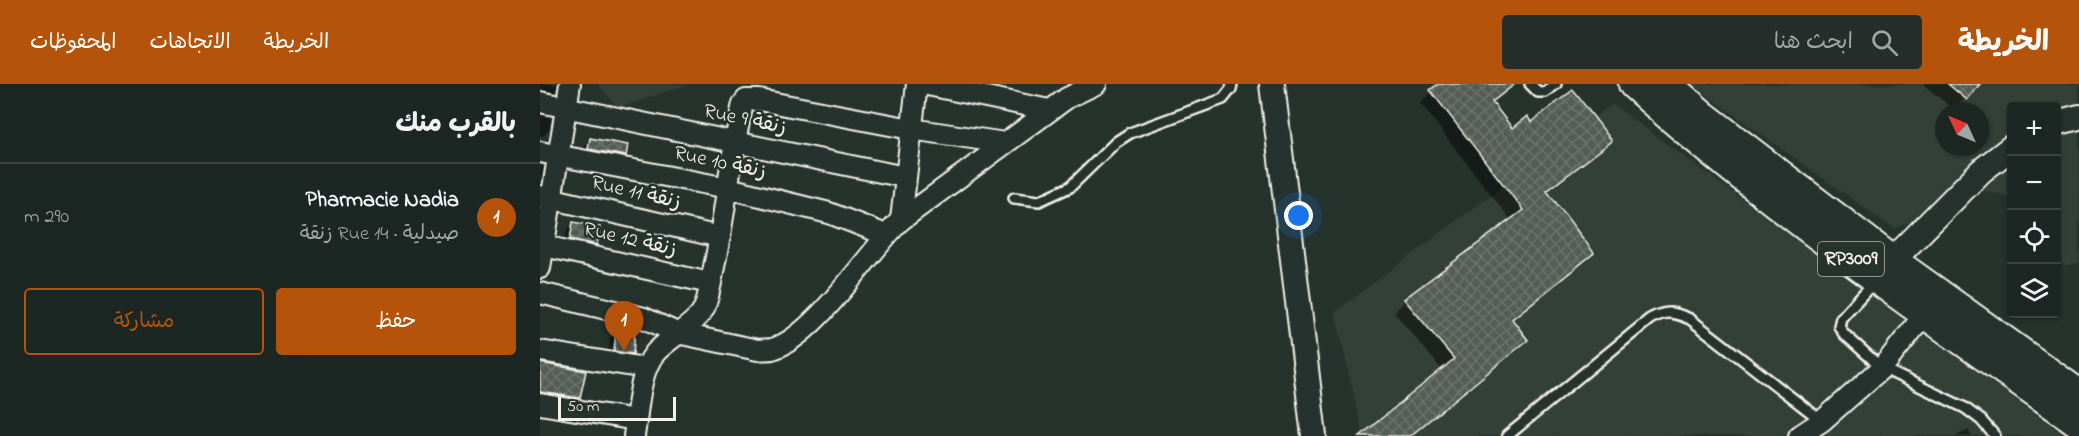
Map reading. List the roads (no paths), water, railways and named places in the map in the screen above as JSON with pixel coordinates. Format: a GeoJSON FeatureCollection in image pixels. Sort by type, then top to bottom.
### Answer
{"type":"FeatureCollection","features":[{"type":"Feature","properties":{"kind":"main road","name":"RP3009"},"geometry":{"type":"LineString","coordinates":[[1634,84],[1691,135],[1763,194],[2079,395]]}},
{"type":"Feature","properties":{"kind":"main road","name":"RP3009"},"geometry":{"type":"LineString","coordinates":[[1666,84],[1885,270],[1925,314],[2079,422]]}},
{"type":"Feature","properties":{"kind":"street"},"geometry":{"type":"LineString","coordinates":[[540,268],[549,154],[566,106],[570,84]]}},
{"type":"Feature","properties":{"kind":"street"},"geometry":{"type":"LineString","coordinates":[[901,220],[917,84]]}},
{"type":"Feature","properties":{"kind":"street"},"geometry":{"type":"LineString","coordinates":[[923,84],[1049,110]]}},
{"type":"Feature","properties":{"kind":"street"},"geometry":{"type":"LineString","coordinates":[[540,293],[644,318],[677,333],[758,350],[771,349],[789,341],[805,328],[836,297],[901,220],[1049,110],[1094,84]]}},
{"type":"Feature","properties":{"kind":"street"},"geometry":{"type":"LineString","coordinates":[[1272,84],[1314,436]]}},
{"type":"Feature","properties":{"kind":"street"},"geometry":{"type":"LineString","coordinates":[[540,404],[635,428],[645,368],[654,355],[695,319],[704,308],[720,237],[734,143],[743,104],[751,98],[911,129],[1005,143]]}},
{"type":"Feature","properties":{"kind":"street","name":"Rue 9 زنقة"},"geometry":{"type":"LineString","coordinates":[[540,102],[905,177]]}},
{"type":"Feature","properties":{"kind":"street"},"geometry":{"type":"LineString","coordinates":[[2061,122],[2079,117]]}},
{"type":"Feature","properties":{"kind":"street"},"geometry":{"type":"LineString","coordinates":[[1885,270],[1981,171],[2007,151]]}},
{"type":"Feature","properties":{"kind":"street","name":"Rue 10 زنقة"},"geometry":{"type":"LineString","coordinates":[[549,154],[728,188],[829,213],[886,235]]}},
{"type":"Feature","properties":{"kind":"street","name":"Rue 11 زنقة"},"geometry":{"type":"LineString","coordinates":[[545,197],[720,237]]}},
{"type":"Feature","properties":{"kind":"street","name":"Rue 12 زنقة"},"geometry":{"type":"LineString","coordinates":[[542,245],[710,283]]}},
{"type":"Feature","properties":{"kind":"street"},"geometry":{"type":"LineString","coordinates":[[1799,436],[1822,420],[1882,368],[1925,314]]}},
{"type":"Feature","properties":{"kind":"street"},"geometry":{"type":"LineString","coordinates":[[540,351],[645,368]]}},
{"type":"Feature","properties":{"kind":"lane"},"geometry":{"type":"LineString","coordinates":[[1014,198],[1039,201],[1070,187],[1116,142],[1130,133],[1223,99],[1232,84]]}},
{"type":"Feature","properties":{"kind":"lane"},"geometry":{"type":"LineString","coordinates":[[1530,84],[1538,92],[1545,92],[1556,84]]}},
{"type":"Feature","properties":{"kind":"lane"},"geometry":{"type":"LineString","coordinates":[[1885,270],[1841,318],[1839,326],[1844,334],[1882,368],[1965,408],[1981,420],[1995,436]]}},
{"type":"Feature","properties":{"kind":"lane"},"geometry":{"type":"LineString","coordinates":[[1507,436],[1650,319],[1662,312],[1674,312],[1690,319],[1822,420]]}},
{"type":"Feature","properties":{"kind":"place","name":"Pharmacie Nadia"},"geometry":{"type":"Point","coordinates":[624,351]}}]}
